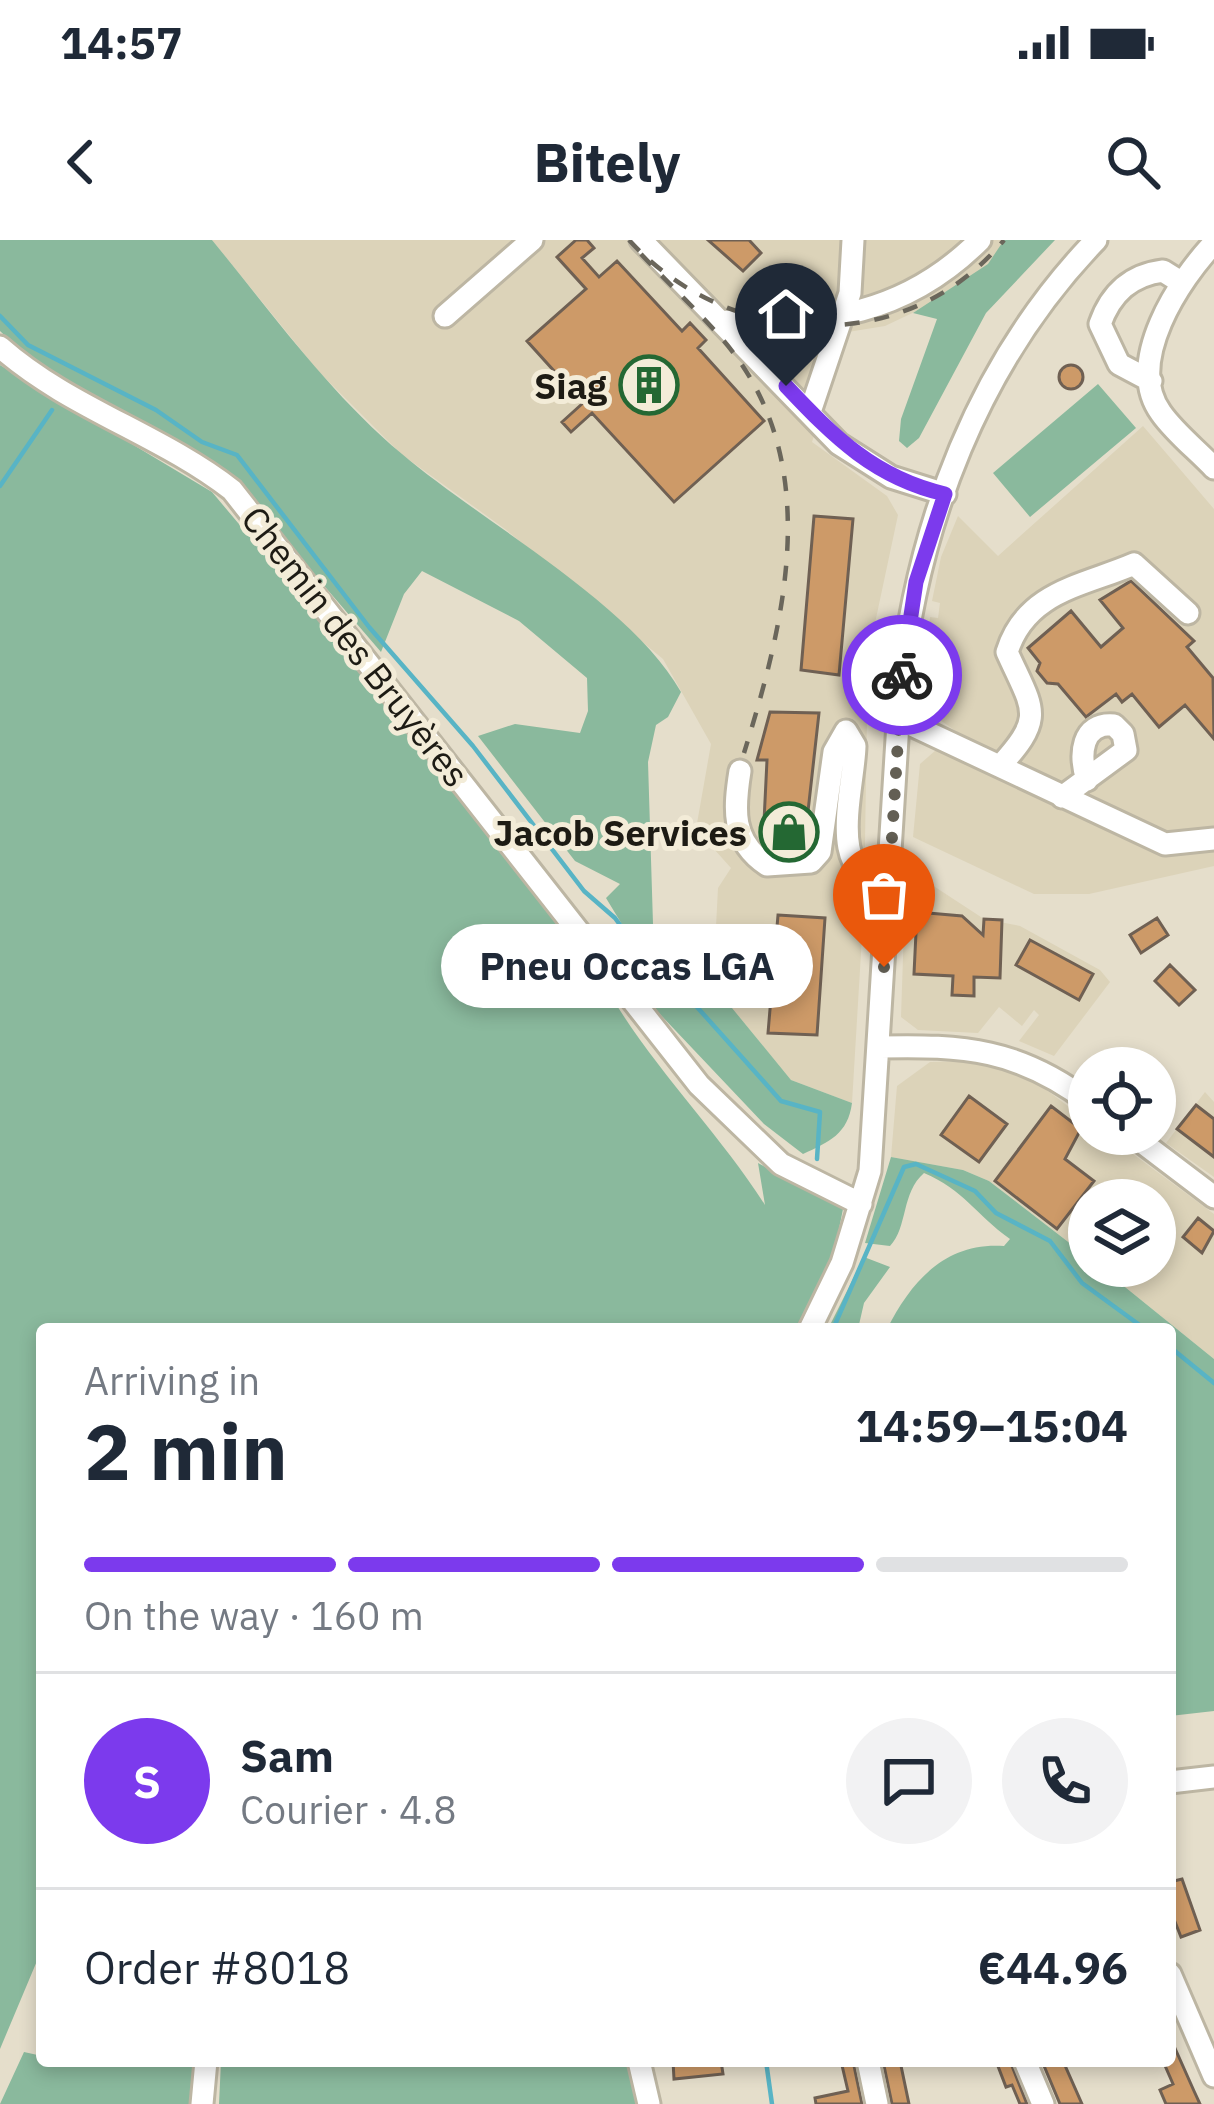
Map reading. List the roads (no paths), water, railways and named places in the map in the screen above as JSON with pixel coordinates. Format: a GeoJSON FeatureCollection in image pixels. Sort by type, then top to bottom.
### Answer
{"type":"FeatureCollection","features":[{"type":"Feature","properties":{"kind":"street"},"geometry":{"type":"LineString","coordinates":[[445,316],[532,240]]}},
{"type":"Feature","properties":{"kind":"street"},"geometry":{"type":"LineString","coordinates":[[641,240],[839,443],[891,477],[945,494]]}},
{"type":"Feature","properties":{"kind":"street"},"geometry":{"type":"LineString","coordinates":[[810,412],[850,292],[854,240]]}},
{"type":"Feature","properties":{"kind":"street"},"geometry":{"type":"LineString","coordinates":[[724,321],[796,324],[842,318],[916,289],[954,265],[980,240]]}},
{"type":"Feature","properties":{"kind":"street"},"geometry":{"type":"LineString","coordinates":[[813,1323],[842,1263],[870,1171],[907,622],[926,542],[992,377],[1034,312],[1096,240]]}},
{"type":"Feature","properties":{"kind":"street"},"geometry":{"type":"LineString","coordinates":[[1214,243],[1179,281],[1163,309],[1151,381],[1161,413],[1214,467]]}},
{"type":"Feature","properties":{"kind":"street"},"geometry":{"type":"LineString","coordinates":[[1151,381],[1119,364],[1100,324],[1109,300],[1135,280],[1163,271],[1179,281]]}},
{"type":"Feature","properties":{"kind":"street","name":"Chemin des Bruyères"},"geometry":{"type":"LineString","coordinates":[[0,346],[48,384],[208,471],[232,490],[699,1085],[782,1164],[861,1204]]}},
{"type":"Feature","properties":{"kind":"street"},"geometry":{"type":"LineString","coordinates":[[1000,766],[1029,734],[1034,717],[1007,652],[1012,634],[1059,587],[1093,583],[1134,564],[1188,613]]}},
{"type":"Feature","properties":{"kind":"street"},"geometry":{"type":"LineString","coordinates":[[899,718],[1165,844],[1214,839]]}},
{"type":"Feature","properties":{"kind":"street"},"geometry":{"type":"LineString","coordinates":[[740,771],[733,814],[743,842],[767,865],[811,862],[820,852],[836,741],[846,731],[855,746],[847,854],[857,874],[870,881],[889,880]]}},
{"type":"Feature","properties":{"kind":"street"},"geometry":{"type":"LineString","coordinates":[[1062,797],[1088,780]]}},
{"type":"Feature","properties":{"kind":"street"},"geometry":{"type":"LineString","coordinates":[[879,1047],[944,1046],[1005,1054],[1068,1086]]}},
{"type":"Feature","properties":{"kind":"street"},"geometry":{"type":"LineString","coordinates":[[1159,1155],[1214,1197]]}},
{"type":"Feature","properties":{"kind":"street"},"geometry":{"type":"LineString","coordinates":[[1176,1781],[1214,1777]]}},
{"type":"Feature","properties":{"kind":"street"},"geometry":{"type":"LineString","coordinates":[[1176,1988],[1214,2076]]}},
{"type":"Feature","properties":{"kind":"street"},"geometry":{"type":"LineString","coordinates":[[202,2104],[205,2067]]}},
{"type":"Feature","properties":{"kind":"street"},"geometry":{"type":"LineString","coordinates":[[640,2067],[649,2104]]}},
{"type":"Feature","properties":{"kind":"street"},"geometry":{"type":"LineString","coordinates":[[869,2067],[877,2104]]}},
{"type":"Feature","properties":{"kind":"street"},"geometry":{"type":"LineString","coordinates":[[1028,2067],[1043,2104]]}},
{"type":"Feature","properties":{"kind":"waterway"},"geometry":{"type":"LineString","coordinates":[[0,316],[28,345],[156,410],[202,442],[237,455],[369,627],[473,746],[584,891],[615,918],[659,978],[697,1007],[781,1101],[820,1112],[817,1159]]}},
{"type":"Feature","properties":{"kind":"waterway"},"geometry":{"type":"LineString","coordinates":[[0,486],[52,410]]}},
{"type":"Feature","properties":{"kind":"waterway"},"geometry":{"type":"LineString","coordinates":[[836,1323],[904,1167],[916,1164],[975,1191],[996,1213],[1050,1241],[1082,1283],[1137,1323]]}},
{"type":"Feature","properties":{"kind":"waterway"},"geometry":{"type":"LineString","coordinates":[[1176,1352],[1214,1383]]}},
{"type":"Feature","properties":{"kind":"waterway"},"geometry":{"type":"LineString","coordinates":[[767,2067],[772,2104]]}},
{"type":"Feature","properties":{"kind":"railway"},"geometry":{"type":"LineString","coordinates":[[629,240],[670,276],[716,303],[766,319],[818,326],[869,321],[919,305],[964,278],[1004,240]]}},
{"type":"Feature","properties":{"kind":"railway"},"geometry":{"type":"LineString","coordinates":[[641,254],[724,341],[756,388],[776,437],[786,488],[783,595],[744,753]]}},
{"type":"Feature","properties":{"kind":"place","name":"Siag"},"geometry":{"type":"Point","coordinates":[649,385]}},
{"type":"Feature","properties":{"kind":"place","name":"Jacob Services"},"geometry":{"type":"Point","coordinates":[789,832]}},
{"type":"Feature","properties":{"kind":"place","name":"Pneu Occas LGA"},"geometry":{"type":"Point","coordinates":[884,967]}}]}
